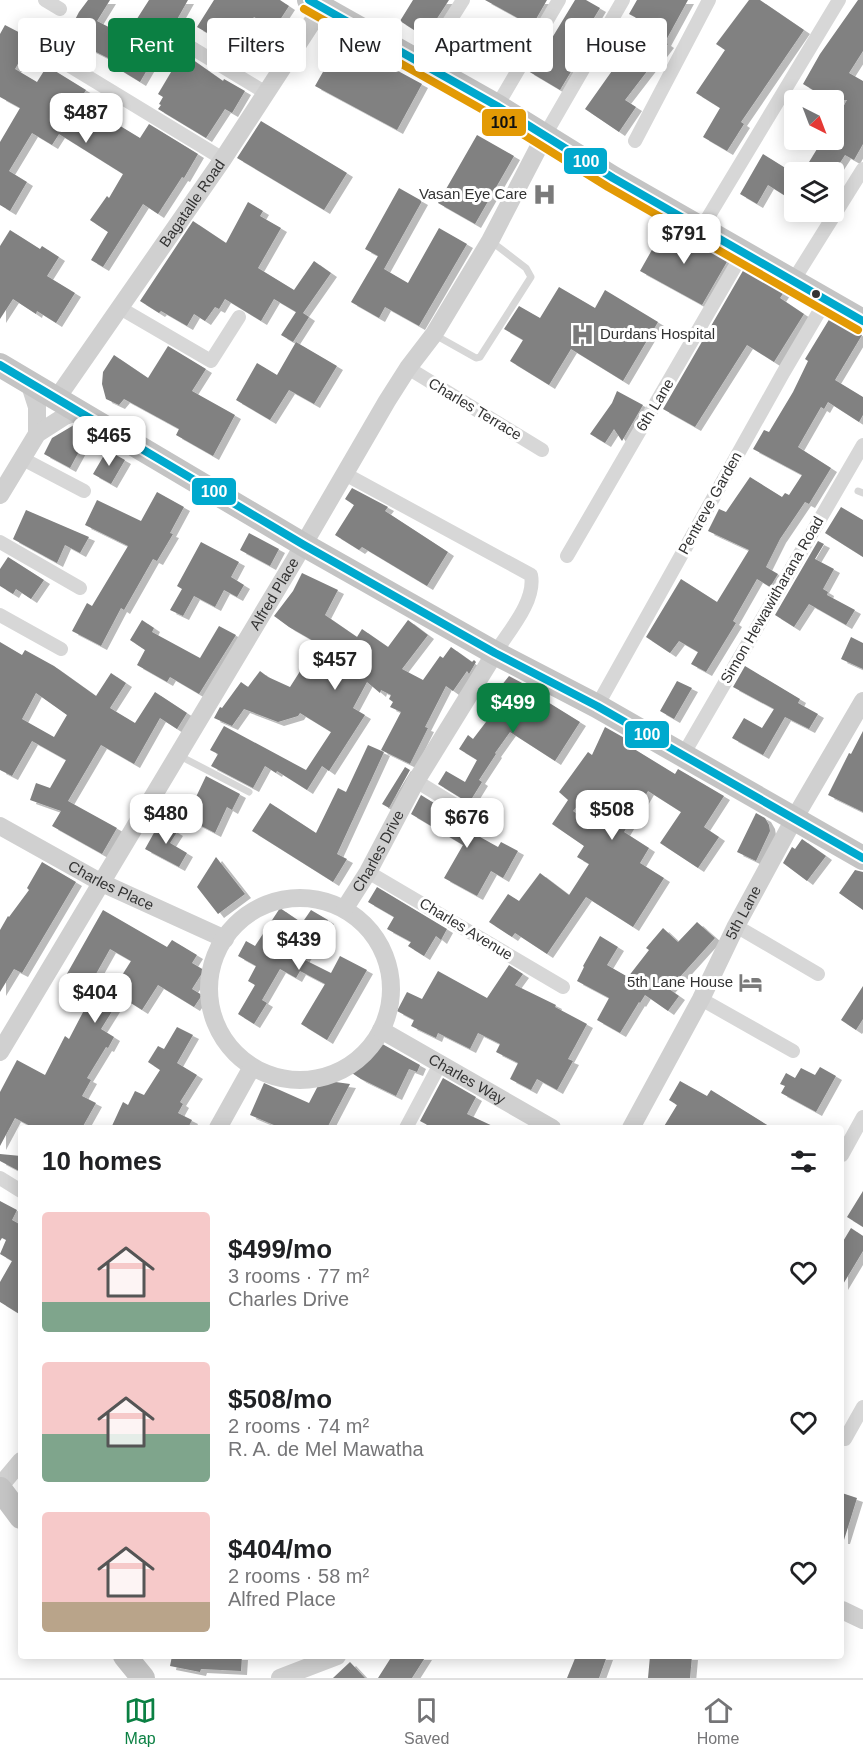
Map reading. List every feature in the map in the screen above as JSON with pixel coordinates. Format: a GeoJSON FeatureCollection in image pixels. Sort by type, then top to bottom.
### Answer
{"type":"FeatureCollection","features":[{"type":"Feature","properties":{"kind":"highway"},"geometry":{"type":"LineString","coordinates":[[319,2],[414,59]]}},
{"type":"Feature","properties":{"kind":"highway"},"geometry":{"type":"LineString","coordinates":[[436,72],[743,254],[863,321]]}},
{"type":"Feature","properties":{"kind":"highway"},"geometry":{"type":"LineString","coordinates":[[0,365],[304,545],[495,653],[597,706],[863,858]]}},
{"type":"Feature","properties":{"kind":"highway"},"geometry":{"type":"LineString","coordinates":[[0,1488],[18,1513]]}},
{"type":"Feature","properties":{"kind":"highway"},"geometry":{"type":"LineString","coordinates":[[129,1659],[143,1678]]}},
{"type":"Feature","properties":{"kind":"street"},"geometry":{"type":"LineString","coordinates":[[45,0],[60,9]]}},
{"type":"Feature","properties":{"kind":"street"},"geometry":{"type":"LineString","coordinates":[[451,18],[463,0]]}},
{"type":"Feature","properties":{"kind":"street"},"geometry":{"type":"LineString","coordinates":[[497,106],[558,0]]}},
{"type":"Feature","properties":{"kind":"street"},"geometry":{"type":"LineString","coordinates":[[545,135],[623,0]]}},
{"type":"Feature","properties":{"kind":"street"},"geometry":{"type":"LineString","coordinates":[[635,141],[709,0]]}},
{"type":"Feature","properties":{"kind":"street"},"geometry":{"type":"LineString","coordinates":[[701,229],[839,0]]}},
{"type":"Feature","properties":{"kind":"street","name":"Bagatalle Road"},"geometry":{"type":"LineString","coordinates":[[57,398],[223,159],[266,93],[319,2]]}},
{"type":"Feature","properties":{"kind":"street"},"geometry":{"type":"LineString","coordinates":[[195,50],[266,93]]}},
{"type":"Feature","properties":{"kind":"street"},"geometry":{"type":"LineString","coordinates":[[80,72],[223,159]]}},
{"type":"Feature","properties":{"kind":"street","name":"Alfred Place"},"geometry":{"type":"LineString","coordinates":[[0,1052],[408,368],[434,334],[490,241],[545,135]]}},
{"type":"Feature","properties":{"kind":"street"},"geometry":{"type":"LineString","coordinates":[[792,281],[863,169]]}},
{"type":"Feature","properties":{"kind":"street","name":"6th Lane"},"geometry":{"type":"LineString","coordinates":[[567,556],[743,254]]}},
{"type":"Feature","properties":{"kind":"street","name":"Pentreve Garden"},"geometry":{"type":"LineString","coordinates":[[597,706],[826,300]]}},
{"type":"Feature","properties":{"kind":"street"},"geometry":{"type":"LineString","coordinates":[[120,308],[211,361],[239,317]]}},
{"type":"Feature","properties":{"kind":"street","name":"Charles Terrace"},"geometry":{"type":"LineString","coordinates":[[408,368],[542,450]]}},
{"type":"Feature","properties":{"kind":"street"},"geometry":{"type":"LineString","coordinates":[[29,382],[37,407],[37,434]]}},
{"type":"Feature","properties":{"kind":"street"},"geometry":{"type":"LineString","coordinates":[[0,495],[37,434],[65,416],[79,411]]}},
{"type":"Feature","properties":{"kind":"street","name":"Simon Hewawitharana Road"},"geometry":{"type":"LineString","coordinates":[[683,755],[863,445]]}},
{"type":"Feature","properties":{"kind":"street"},"geometry":{"type":"LineString","coordinates":[[23,459],[84,491]]}},
{"type":"Feature","properties":{"kind":"street","name":"Charles Drive"},"geometry":{"type":"LineString","coordinates":[[345,474],[531,575],[533,587],[530,599],[416,781],[368,872],[345,908]]}},
{"type":"Feature","properties":{"kind":"street"},"geometry":{"type":"LineString","coordinates":[[0,542],[80,588]]}},
{"type":"Feature","properties":{"kind":"street"},"geometry":{"type":"LineString","coordinates":[[0,615],[61,649]]}},
{"type":"Feature","properties":{"kind":"street","name":"5th Lane"},"geometry":{"type":"LineString","coordinates":[[633,1125],[794,819],[863,701]]}},
{"type":"Feature","properties":{"kind":"street"},"geometry":{"type":"LineString","coordinates":[[416,781],[478,819]]}},
{"type":"Feature","properties":{"kind":"street","name":"Charles Place"},"geometry":{"type":"LineString","coordinates":[[0,825],[102,883],[225,939]]}},
{"type":"Feature","properties":{"kind":"street","name":"Charles Avenue"},"geometry":{"type":"LineString","coordinates":[[368,872],[563,987]]}},
{"type":"Feature","properties":{"kind":"street"},"geometry":{"type":"LineString","coordinates":[[286,899],[316,899],[345,908],[367,926],[382,949],[391,976],[390,1004],[381,1030],[363,1055],[339,1071],[310,1080],[280,1078],[252,1067],[232,1050],[222,1036],[210,1004],[209,978],[216,953],[225,939],[233,927],[257,909],[286,899]]}},
{"type":"Feature","properties":{"kind":"street"},"geometry":{"type":"LineString","coordinates":[[736,926],[818,975]]}},
{"type":"Feature","properties":{"kind":"street"},"geometry":{"type":"LineString","coordinates":[[701,999],[793,1051]]}},
{"type":"Feature","properties":{"kind":"street","name":"Charles Way"},"geometry":{"type":"LineString","coordinates":[[381,1030],[440,1064],[530,1123]]}},
{"type":"Feature","properties":{"kind":"street"},"geometry":{"type":"LineString","coordinates":[[408,1125],[440,1064]]}},
{"type":"Feature","properties":{"kind":"street"},"geometry":{"type":"LineString","coordinates":[[220,1125],[252,1067]]}},
{"type":"Feature","properties":{"kind":"street"},"geometry":{"type":"LineString","coordinates":[[844,1151],[863,1117]]}},
{"type":"Feature","properties":{"kind":"street"},"geometry":{"type":"LineString","coordinates":[[0,1178],[18,1189]]}},
{"type":"Feature","properties":{"kind":"street"},"geometry":{"type":"LineString","coordinates":[[844,1439],[863,1407]]}},
{"type":"Feature","properties":{"kind":"street"},"geometry":{"type":"LineString","coordinates":[[0,1488],[18,1465]]}},
{"type":"Feature","properties":{"kind":"street"},"geometry":{"type":"LineString","coordinates":[[844,1611],[863,1620]]}},
{"type":"Feature","properties":{"kind":"street"},"geometry":{"type":"LineString","coordinates":[[280,1678],[329,1659]]}},
{"type":"Feature","properties":{"kind":"lane"},"geometry":{"type":"LineString","coordinates":[[434,334],[476,358],[480,357],[531,278],[526,268],[490,241]]}},
{"type":"Feature","properties":{"kind":"lane"},"geometry":{"type":"LineString","coordinates":[[178,754],[249,792]]}},
{"type":"Feature","properties":{"kind":"building"},"geometry":{"type":"Polygon","coordinates":[[[88,0],[110,0],[97,21],[108,27],[108,58],[96,52],[96,18],[76,18],[88,0]]]}},
{"type":"Feature","properties":{"kind":"building"},"geometry":{"type":"Polygon","coordinates":[[[149,0],[188,0],[178,18],[138,18],[149,0]]]}},
{"type":"Feature","properties":{"kind":"building"},"geometry":{"type":"Polygon","coordinates":[[[214,0],[280,0],[289,6],[281,18],[207,18],[207,33],[197,27],[214,0]]]}},
{"type":"Feature","properties":{"kind":"building"},"geometry":{"type":"Polygon","coordinates":[[[413,0],[449,0],[437,18],[414,18],[414,30],[402,22],[402,18],[413,0]]]}},
{"type":"Feature","properties":{"kind":"building"},"geometry":{"type":"Polygon","coordinates":[[[485,0],[547,0],[537,18],[518,18],[485,0]]]}},
{"type":"Feature","properties":{"kind":"building"},"geometry":{"type":"Polygon","coordinates":[[[575,0],[586,0],[600,8],[594,18],[565,18],[565,72],[571,72],[560,90],[530,72],[553,72],[553,36],[575,0]]]}},
{"type":"Feature","properties":{"kind":"building"},"geometry":{"type":"Polygon","coordinates":[[[637,0],[688,0],[667,38],[667,18],[636,18],[629,14],[637,0]]]}},
{"type":"Feature","properties":{"kind":"building"},"geometry":{"type":"Polygon","coordinates":[[[749,0],[760,0],[804,30],[741,122],[744,124],[727,151],[703,137],[720,108],[696,93],[725,50],[716,44],[749,0]]]}},
{"type":"Feature","properties":{"kind":"building"},"geometry":{"type":"Polygon","coordinates":[[[858,0],[863,0],[863,51],[849,73],[863,81],[863,144],[854,160],[845,155],[840,162],[809,162],[816,150],[844,150],[844,105],[847,100],[844,100],[844,90],[813,90],[803,84],[820,54],[858,0]]]}},
{"type":"Feature","properties":{"kind":"building"},"geometry":{"type":"Polygon","coordinates":[[[5,25],[18,32],[18,64],[15,69],[18,72],[37,82],[43,72],[57,72],[86,90],[79,101],[140,138],[149,124],[198,154],[158,214],[143,204],[103,267],[91,260],[108,232],[90,220],[107,196],[109,198],[123,174],[59,134],[52,145],[32,133],[9,171],[27,182],[10,211],[0,205],[0,142],[20,108],[0,97],[0,34],[5,25]]]}},
{"type":"Feature","properties":{"kind":"building"},"geometry":{"type":"Polygon","coordinates":[[[195,61],[207,72],[245,91],[232,113],[225,109],[206,138],[158,109],[163,97],[158,94],[171,72],[195,72],[195,61]]]}},
{"type":"Feature","properties":{"kind":"building"},"geometry":{"type":"Polygon","coordinates":[[[124,72],[146,72],[140,82],[124,72]]]}},
{"type":"Feature","properties":{"kind":"building"},"geometry":{"type":"Polygon","coordinates":[[[323,72],[400,72],[422,84],[397,130],[315,86],[323,72]]]}},
{"type":"Feature","properties":{"kind":"building"},"geometry":{"type":"Polygon","coordinates":[[[611,72],[646,72],[625,100],[636,107],[619,132],[585,109],[611,72]]]}},
{"type":"Feature","properties":{"kind":"building"},"geometry":{"type":"Polygon","coordinates":[[[261,121],[347,173],[324,210],[237,158],[261,121]]]}},
{"type":"Feature","properties":{"kind":"building"},"geometry":{"type":"Polygon","coordinates":[[[477,135],[514,156],[475,224],[438,203],[477,135]]]}},
{"type":"Feature","properties":{"kind":"building"},"geometry":{"type":"Polygon","coordinates":[[[763,154],[784,167],[784,195],[768,185],[757,204],[740,194],[763,154]]]}},
{"type":"Feature","properties":{"kind":"building"},"geometry":{"type":"Polygon","coordinates":[[[399,188],[422,201],[384,269],[408,283],[439,228],[467,244],[419,326],[385,307],[379,318],[351,302],[378,256],[365,249],[399,188]]]}},
{"type":"Feature","properties":{"kind":"building"},"geometry":{"type":"Polygon","coordinates":[[[248,202],[263,211],[260,216],[281,228],[258,268],[294,290],[314,261],[331,273],[303,313],[309,317],[293,342],[281,335],[296,312],[274,299],[261,321],[225,299],[219,309],[215,307],[205,321],[194,314],[187,326],[140,301],[193,221],[226,243],[248,202]]]}},
{"type":"Feature","properties":{"kind":"building"},"geometry":{"type":"Polygon","coordinates":[[[666,225],[728,260],[702,305],[640,271],[666,225]]]}},
{"type":"Feature","properties":{"kind":"building"},"geometry":{"type":"Polygon","coordinates":[[[10,230],[40,249],[42,246],[59,257],[47,276],[75,293],[56,323],[37,311],[36,314],[13,299],[0,319],[0,246],[10,230]]]}},
{"type":"Feature","properties":{"kind":"building"},"geometry":{"type":"Polygon","coordinates":[[[744,269],[784,292],[780,298],[804,314],[774,362],[747,345],[695,427],[663,409],[744,269]]]}},
{"type":"Feature","properties":{"kind":"building","name":"Durdans Hospital"},"geometry":{"type":"Polygon","coordinates":[[[559,287],[595,308],[605,290],[658,322],[623,381],[571,349],[549,385],[510,361],[523,340],[504,329],[519,306],[540,318],[559,287]]]}},
{"type":"Feature","properties":{"kind":"building"},"geometry":{"type":"Polygon","coordinates":[[[830,318],[862,335],[835,380],[863,397],[863,415],[859,422],[828,402],[824,409],[821,407],[798,447],[831,468],[809,504],[805,502],[780,539],[766,567],[778,574],[770,587],[757,579],[733,621],[736,623],[706,672],[691,664],[698,652],[679,641],[670,653],[646,637],[681,579],[717,602],[749,550],[708,531],[719,509],[726,512],[750,477],[782,497],[785,493],[789,495],[802,475],[753,449],[764,430],[769,432],[793,392],[808,361],[805,359],[830,318]]]}},
{"type":"Feature","properties":{"kind":"building"},"geometry":{"type":"Polygon","coordinates":[[[296,342],[337,366],[314,404],[289,390],[270,420],[236,400],[257,363],[277,375],[296,342]]]}},
{"type":"Feature","properties":{"kind":"building"},"geometry":{"type":"Polygon","coordinates":[[[168,346],[206,369],[192,391],[235,415],[213,456],[176,435],[179,429],[124,399],[119,405],[106,399],[102,384],[103,372],[114,355],[148,378],[168,346]]]}},
{"type":"Feature","properties":{"kind":"building"},"geometry":{"type":"Polygon","coordinates":[[[617,391],[643,405],[622,441],[614,429],[605,443],[590,434],[612,403],[617,391]]]}},
{"type":"Feature","properties":{"kind":"building"},"geometry":{"type":"Polygon","coordinates":[[[74,425],[88,435],[70,468],[44,454],[52,438],[74,425]]]}},
{"type":"Feature","properties":{"kind":"building"},"geometry":{"type":"Polygon","coordinates":[[[107,450],[125,460],[111,484],[93,474],[107,450]]]}},
{"type":"Feature","properties":{"kind":"building"},"geometry":{"type":"Polygon","coordinates":[[[352,488],[388,507],[385,511],[448,552],[427,586],[362,547],[359,550],[335,535],[354,505],[345,499],[352,488]]]}},
{"type":"Feature","properties":{"kind":"building"},"geometry":{"type":"Polygon","coordinates":[[[157,492],[184,507],[170,533],[173,534],[157,561],[153,559],[124,610],[121,608],[101,646],[72,631],[87,603],[92,606],[128,546],[85,525],[97,500],[141,521],[157,492]]]}},
{"type":"Feature","properties":{"kind":"building"},"geometry":{"type":"Polygon","coordinates":[[[841,507],[863,520],[863,557],[825,533],[841,507]]]}},
{"type":"Feature","properties":{"kind":"building"},"geometry":{"type":"Polygon","coordinates":[[[26,510],[89,537],[80,553],[65,545],[57,563],[13,539],[26,510]]]}},
{"type":"Feature","properties":{"kind":"building"},"geometry":{"type":"Polygon","coordinates":[[[249,533],[279,549],[270,566],[240,550],[249,533]]]}},
{"type":"Feature","properties":{"kind":"building"},"geometry":{"type":"Polygon","coordinates":[[[818,541],[824,544],[815,559],[834,569],[823,589],[828,592],[827,595],[855,610],[846,625],[809,604],[794,627],[775,615],[818,541]]]}},
{"type":"Feature","properties":{"kind":"building"},"geometry":{"type":"Polygon","coordinates":[[[201,542],[239,562],[231,577],[244,585],[237,597],[224,590],[215,607],[194,596],[183,616],[170,610],[182,589],[177,586],[201,542]]]}},
{"type":"Feature","properties":{"kind":"building"},"geometry":{"type":"Polygon","coordinates":[[[8,557],[44,580],[31,599],[16,589],[13,594],[0,586],[0,569],[8,557]]]}},
{"type":"Feature","properties":{"kind":"building"},"geometry":{"type":"Polygon","coordinates":[[[302,573],[338,590],[325,615],[357,637],[362,629],[388,647],[408,620],[428,635],[402,669],[423,680],[440,656],[443,658],[451,647],[472,662],[474,660],[476,662],[469,674],[467,671],[453,691],[446,686],[425,727],[428,728],[410,764],[381,750],[401,712],[390,707],[393,702],[389,699],[391,695],[381,690],[380,693],[367,682],[353,708],[365,715],[329,771],[322,766],[307,790],[265,766],[253,788],[211,766],[218,754],[210,750],[224,726],[306,770],[331,732],[300,713],[298,716],[278,722],[244,709],[232,726],[214,718],[220,707],[222,708],[241,682],[248,687],[260,671],[290,687],[304,665],[326,679],[338,662],[320,649],[322,646],[274,616],[293,591],[302,573]]]}},
{"type":"Feature","properties":{"kind":"building"},"geometry":{"type":"Polygon","coordinates":[[[142,620],[154,628],[152,632],[200,658],[219,626],[236,635],[199,694],[170,677],[167,682],[137,665],[145,650],[130,640],[142,620]]]}},
{"type":"Feature","properties":{"kind":"building"},"geometry":{"type":"Polygon","coordinates":[[[851,637],[863,643],[863,669],[841,659],[851,637]]]}},
{"type":"Feature","properties":{"kind":"building"},"geometry":{"type":"Polygon","coordinates":[[[0,642],[22,655],[25,650],[54,666],[96,696],[111,673],[126,683],[110,708],[135,723],[155,692],[187,713],[177,729],[160,718],[134,764],[101,745],[68,801],[117,828],[102,854],[52,826],[61,811],[30,800],[36,783],[50,788],[66,760],[32,741],[12,776],[0,770],[0,642]],[[36,693],[22,719],[54,737],[67,715],[36,693]]]}},
{"type":"Feature","properties":{"kind":"building"},"geometry":{"type":"Polygon","coordinates":[[[745,666],[800,699],[798,703],[818,714],[809,729],[785,717],[763,755],[732,738],[744,718],[762,728],[774,709],[733,687],[745,666]]]}},
{"type":"Feature","properties":{"kind":"building"},"geometry":{"type":"Polygon","coordinates":[[[509,676],[580,722],[555,761],[510,732],[479,780],[482,782],[469,803],[438,784],[446,771],[465,782],[477,760],[459,749],[468,735],[473,739],[505,697],[497,691],[509,676]]]}},
{"type":"Feature","properties":{"kind":"building"},"geometry":{"type":"Polygon","coordinates":[[[677,681],[692,688],[674,719],[660,711],[677,681]]]}},
{"type":"Feature","properties":{"kind":"building"},"geometry":{"type":"Polygon","coordinates":[[[605,727],[628,740],[626,744],[675,774],[678,769],[724,796],[704,827],[719,837],[698,868],[660,843],[681,812],[648,791],[624,832],[649,848],[640,863],[664,878],[633,927],[586,897],[547,954],[515,933],[512,937],[489,922],[508,894],[519,901],[540,873],[569,895],[589,864],[577,857],[584,846],[552,824],[568,800],[559,792],[588,752],[592,755],[605,727]],[[590,792],[573,811],[596,827],[610,804],[590,792]]]}},
{"type":"Feature","properties":{"kind":"building"},"geometry":{"type":"Polygon","coordinates":[[[863,731],[863,812],[828,795],[863,731]]]}},
{"type":"Feature","properties":{"kind":"building"},"geometry":{"type":"Polygon","coordinates":[[[368,745],[384,752],[337,854],[347,859],[333,882],[252,831],[270,803],[316,833],[338,788],[346,792],[368,745]]]}},
{"type":"Feature","properties":{"kind":"building"},"geometry":{"type":"Polygon","coordinates":[[[405,767],[410,770],[389,808],[382,804],[405,767]]]}},
{"type":"Feature","properties":{"kind":"building"},"geometry":{"type":"Polygon","coordinates":[[[206,776],[240,794],[232,810],[227,807],[215,833],[186,818],[206,776]]]}},
{"type":"Feature","properties":{"kind":"building"},"geometry":{"type":"Polygon","coordinates":[[[421,795],[458,818],[455,823],[498,847],[501,842],[518,851],[503,878],[491,871],[477,896],[444,878],[463,845],[411,814],[421,795]]]}},
{"type":"Feature","properties":{"kind":"building"},"geometry":{"type":"Polygon","coordinates":[[[756,813],[765,818],[770,831],[756,861],[737,852],[756,813]]]}},
{"type":"Feature","properties":{"kind":"building"},"geometry":{"type":"Polygon","coordinates":[[[160,822],[177,832],[170,843],[187,853],[179,867],[145,849],[160,822]]]}},
{"type":"Feature","properties":{"kind":"building"},"geometry":{"type":"Polygon","coordinates":[[[802,839],[826,856],[807,881],[783,863],[792,847],[795,849],[802,839]]]}},
{"type":"Feature","properties":{"kind":"building"},"geometry":{"type":"Polygon","coordinates":[[[216,857],[245,894],[218,914],[197,887],[216,857]]]}},
{"type":"Feature","properties":{"kind":"building"},"geometry":{"type":"Polygon","coordinates":[[[42,862],[76,882],[22,973],[14,969],[0,992],[0,930],[29,890],[27,888],[42,862]]]}},
{"type":"Feature","properties":{"kind":"building"},"geometry":{"type":"Polygon","coordinates":[[[855,870],[863,872],[863,910],[839,893],[855,870]]]}},
{"type":"Feature","properties":{"kind":"building"},"geometry":{"type":"Polygon","coordinates":[[[377,887],[447,929],[441,940],[436,936],[424,956],[408,946],[411,942],[387,929],[394,917],[368,902],[377,887]]]}},
{"type":"Feature","properties":{"kind":"building"},"geometry":{"type":"Polygon","coordinates":[[[280,908],[302,923],[311,910],[328,920],[303,959],[331,973],[340,956],[367,970],[327,1040],[301,1024],[325,984],[300,971],[296,978],[280,969],[262,1000],[267,1003],[254,1024],[238,1014],[255,985],[248,981],[256,966],[238,956],[246,941],[255,946],[280,908]]]}},
{"type":"Feature","properties":{"kind":"building"},"geometry":{"type":"Polygon","coordinates":[[[103,910],[167,947],[172,940],[197,955],[192,963],[204,970],[192,989],[202,995],[194,1007],[158,985],[142,1010],[112,991],[131,961],[110,949],[92,981],[121,997],[101,1029],[114,1037],[87,1078],[91,1080],[82,1096],[96,1103],[84,1125],[28,1125],[15,1118],[0,1146],[0,1092],[17,1060],[45,1075],[65,1036],[69,1039],[92,995],[64,979],[103,910]]]}},
{"type":"Feature","properties":{"kind":"building"},"geometry":{"type":"Polygon","coordinates":[[[697,922],[715,938],[669,989],[679,996],[668,1011],[645,995],[620,1033],[597,1020],[609,998],[577,981],[600,936],[618,947],[607,965],[628,977],[649,950],[646,948],[663,928],[678,942],[697,922]]]}},
{"type":"Feature","properties":{"kind":"building"},"geometry":{"type":"Polygon","coordinates":[[[509,965],[523,974],[515,985],[556,1005],[555,1007],[587,1024],[568,1059],[573,1061],[557,1090],[537,1079],[531,1090],[510,1079],[518,1063],[496,1052],[500,1044],[478,1033],[470,1049],[438,1033],[436,1038],[411,1026],[414,1020],[397,1011],[407,992],[422,999],[438,971],[487,998],[509,965]]]}},
{"type":"Feature","properties":{"kind":"building"},"geometry":{"type":"Polygon","coordinates":[[[863,986],[863,1019],[856,1030],[841,1020],[863,986]]]}},
{"type":"Feature","properties":{"kind":"building"},"geometry":{"type":"Polygon","coordinates":[[[177,1027],[193,1035],[177,1063],[197,1075],[180,1102],[183,1104],[178,1113],[192,1120],[190,1125],[112,1125],[123,1102],[128,1105],[135,1091],[144,1095],[160,1070],[148,1062],[158,1046],[164,1049],[177,1027]]]}},
{"type":"Feature","properties":{"kind":"building"},"geometry":{"type":"Polygon","coordinates":[[[377,1041],[420,1065],[417,1072],[409,1069],[396,1096],[346,1069],[364,1056],[377,1041]]]}},
{"type":"Feature","properties":{"kind":"building"},"geometry":{"type":"Polygon","coordinates":[[[820,1067],[836,1076],[816,1112],[781,1093],[785,1086],[780,1084],[786,1073],[795,1078],[801,1068],[815,1075],[820,1067]]]}},
{"type":"Feature","properties":{"kind":"building"},"geometry":{"type":"Polygon","coordinates":[[[443,1078],[476,1097],[467,1114],[491,1125],[427,1125],[420,1121],[443,1078]]]}},
{"type":"Feature","properties":{"kind":"building"},"geometry":{"type":"Polygon","coordinates":[[[321,1080],[350,1084],[329,1125],[274,1125],[250,1115],[264,1083],[309,1103],[321,1080]]]}},
{"type":"Feature","properties":{"kind":"building"},"geometry":{"type":"Polygon","coordinates":[[[680,1081],[707,1096],[711,1090],[767,1125],[665,1125],[677,1105],[669,1100],[680,1081]]]}},
{"type":"Feature","properties":{"kind":"building"},"geometry":{"type":"Polygon","coordinates":[[[0,1154],[18,1156],[18,1170],[0,1161],[0,1154]]]}},
{"type":"Feature","properties":{"kind":"building"},"geometry":{"type":"Polygon","coordinates":[[[863,1191],[863,1227],[847,1217],[863,1191]]]}},
{"type":"Feature","properties":{"kind":"building"},"geometry":{"type":"Polygon","coordinates":[[[0,1201],[17,1210],[12,1220],[18,1223],[18,1313],[0,1302],[0,1282],[12,1261],[0,1254],[6,1240],[2,1238],[0,1241],[0,1201]]]}},
{"type":"Feature","properties":{"kind":"building"},"geometry":{"type":"Polygon","coordinates":[[[851,1228],[863,1236],[863,1251],[844,1283],[844,1240],[851,1228]]]}},
{"type":"Feature","properties":{"kind":"building"},"geometry":{"type":"Polygon","coordinates":[[[844,1494],[857,1498],[844,1540],[844,1494]]]}},
{"type":"Feature","properties":{"kind":"building"},"geometry":{"type":"Polygon","coordinates":[[[171,1659],[242,1659],[241,1671],[201,1669],[200,1672],[170,1666],[171,1659]]]}},
{"type":"Feature","properties":{"kind":"building"},"geometry":{"type":"Polygon","coordinates":[[[390,1659],[424,1659],[412,1678],[378,1678],[390,1659]]]}},
{"type":"Feature","properties":{"kind":"building"},"geometry":{"type":"Polygon","coordinates":[[[575,1659],[606,1659],[599,1678],[567,1678],[575,1659]]]}},
{"type":"Feature","properties":{"kind":"building"},"geometry":{"type":"Polygon","coordinates":[[[650,1659],[692,1659],[690,1678],[648,1678],[650,1659]]]}},
{"type":"Feature","properties":{"kind":"building"},"geometry":{"type":"Polygon","coordinates":[[[350,1662],[365,1678],[333,1678],[350,1662]]]}},
{"type":"Feature","properties":{"kind":"transit line","name":"100"},"geometry":{"type":"LineString","coordinates":[[309,0],[497,106],[613,178],[863,321]]}},
{"type":"Feature","properties":{"kind":"transit line","name":"101"},"geometry":{"type":"LineString","coordinates":[[304,9],[492,115],[608,187],[858,330]]}},
{"type":"Feature","properties":{"kind":"transit line","name":"100"},"geometry":{"type":"LineString","coordinates":[[0,365],[304,545],[495,653],[597,706],[863,858]]}},
{"type":"Feature","properties":{"kind":"place","name":"Vasan Eye Care"},"geometry":{"type":"Point","coordinates":[545,194]}},
{"type":"Feature","properties":{"kind":"place","name":"Durdans Hospital"},"geometry":{"type":"Point","coordinates":[582,334]}},
{"type":"Feature","properties":{"kind":"place","name":"5th Lane House"},"geometry":{"type":"Point","coordinates":[751,982]}}]}
